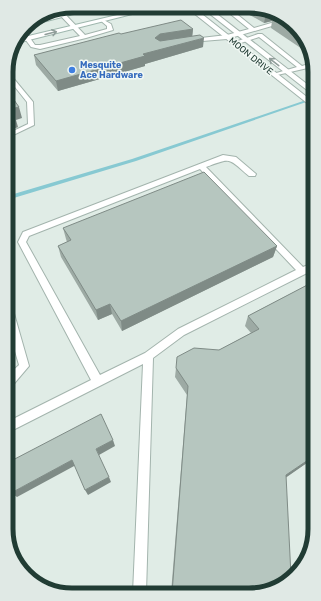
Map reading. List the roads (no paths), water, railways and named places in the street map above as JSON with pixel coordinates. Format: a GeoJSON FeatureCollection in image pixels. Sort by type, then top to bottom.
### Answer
{"type":"FeatureCollection","features":[{"type":"Feature","properties":{"kind":"street"},"geometry":{"type":"LineString","coordinates":[[22,40],[130,13]]}},
{"type":"Feature","properties":{"kind":"street","name":"MOON DRIVE"},"geometry":{"type":"LineString","coordinates":[[197,13],[308,102]]}},
{"type":"Feature","properties":{"kind":"street","name":"MOON DRIVE"},"geometry":{"type":"LineString","coordinates":[[212,13],[308,89]]}},
{"type":"Feature","properties":{"kind":"lane"},"geometry":{"type":"LineString","coordinates":[[232,13],[301,68]]}},
{"type":"Feature","properties":{"kind":"lane"},"geometry":{"type":"LineString","coordinates":[[62,14],[73,28],[84,37]]}},
{"type":"Feature","properties":{"kind":"lane"},"geometry":{"type":"LineString","coordinates":[[28,39],[33,46],[40,47],[110,30],[109,25],[102,20]]}},
{"type":"Feature","properties":{"kind":"lane"},"geometry":{"type":"LineString","coordinates":[[186,42],[227,37],[280,22]]}},
{"type":"Feature","properties":{"kind":"lane"},"geometry":{"type":"LineString","coordinates":[[235,43],[260,35]]}},
{"type":"Feature","properties":{"kind":"lane"},"geometry":{"type":"LineString","coordinates":[[275,76],[307,66]]}},
{"type":"Feature","properties":{"kind":"lane"},"geometry":{"type":"LineString","coordinates":[[13,81],[30,102],[31,125],[13,133]]}},
{"type":"Feature","properties":{"kind":"lane"},"geometry":{"type":"LineString","coordinates":[[98,382],[22,242],[26,234],[225,157],[234,158],[252,174]]}},
{"type":"Feature","properties":{"kind":"lane"},"geometry":{"type":"LineString","coordinates":[[201,166],[302,271]]}},
{"type":"Feature","properties":{"kind":"lane"},"geometry":{"type":"LineString","coordinates":[[13,425],[148,356],[181,332],[308,268]]}},
{"type":"Feature","properties":{"kind":"lane"},"geometry":{"type":"LineString","coordinates":[[13,328],[24,366],[13,380]]}},
{"type":"Feature","properties":{"kind":"lane"},"geometry":{"type":"LineString","coordinates":[[139,588],[148,356]]}},
{"type":"Feature","properties":{"kind":"waterway"},"geometry":{"type":"LineString","coordinates":[[13,196],[134,160],[308,100]]}},
{"type":"Feature","properties":{"kind":"place","name":"Mesquite Ace Hardware"},"geometry":{"type":"Point","coordinates":[72,70]}}]}
